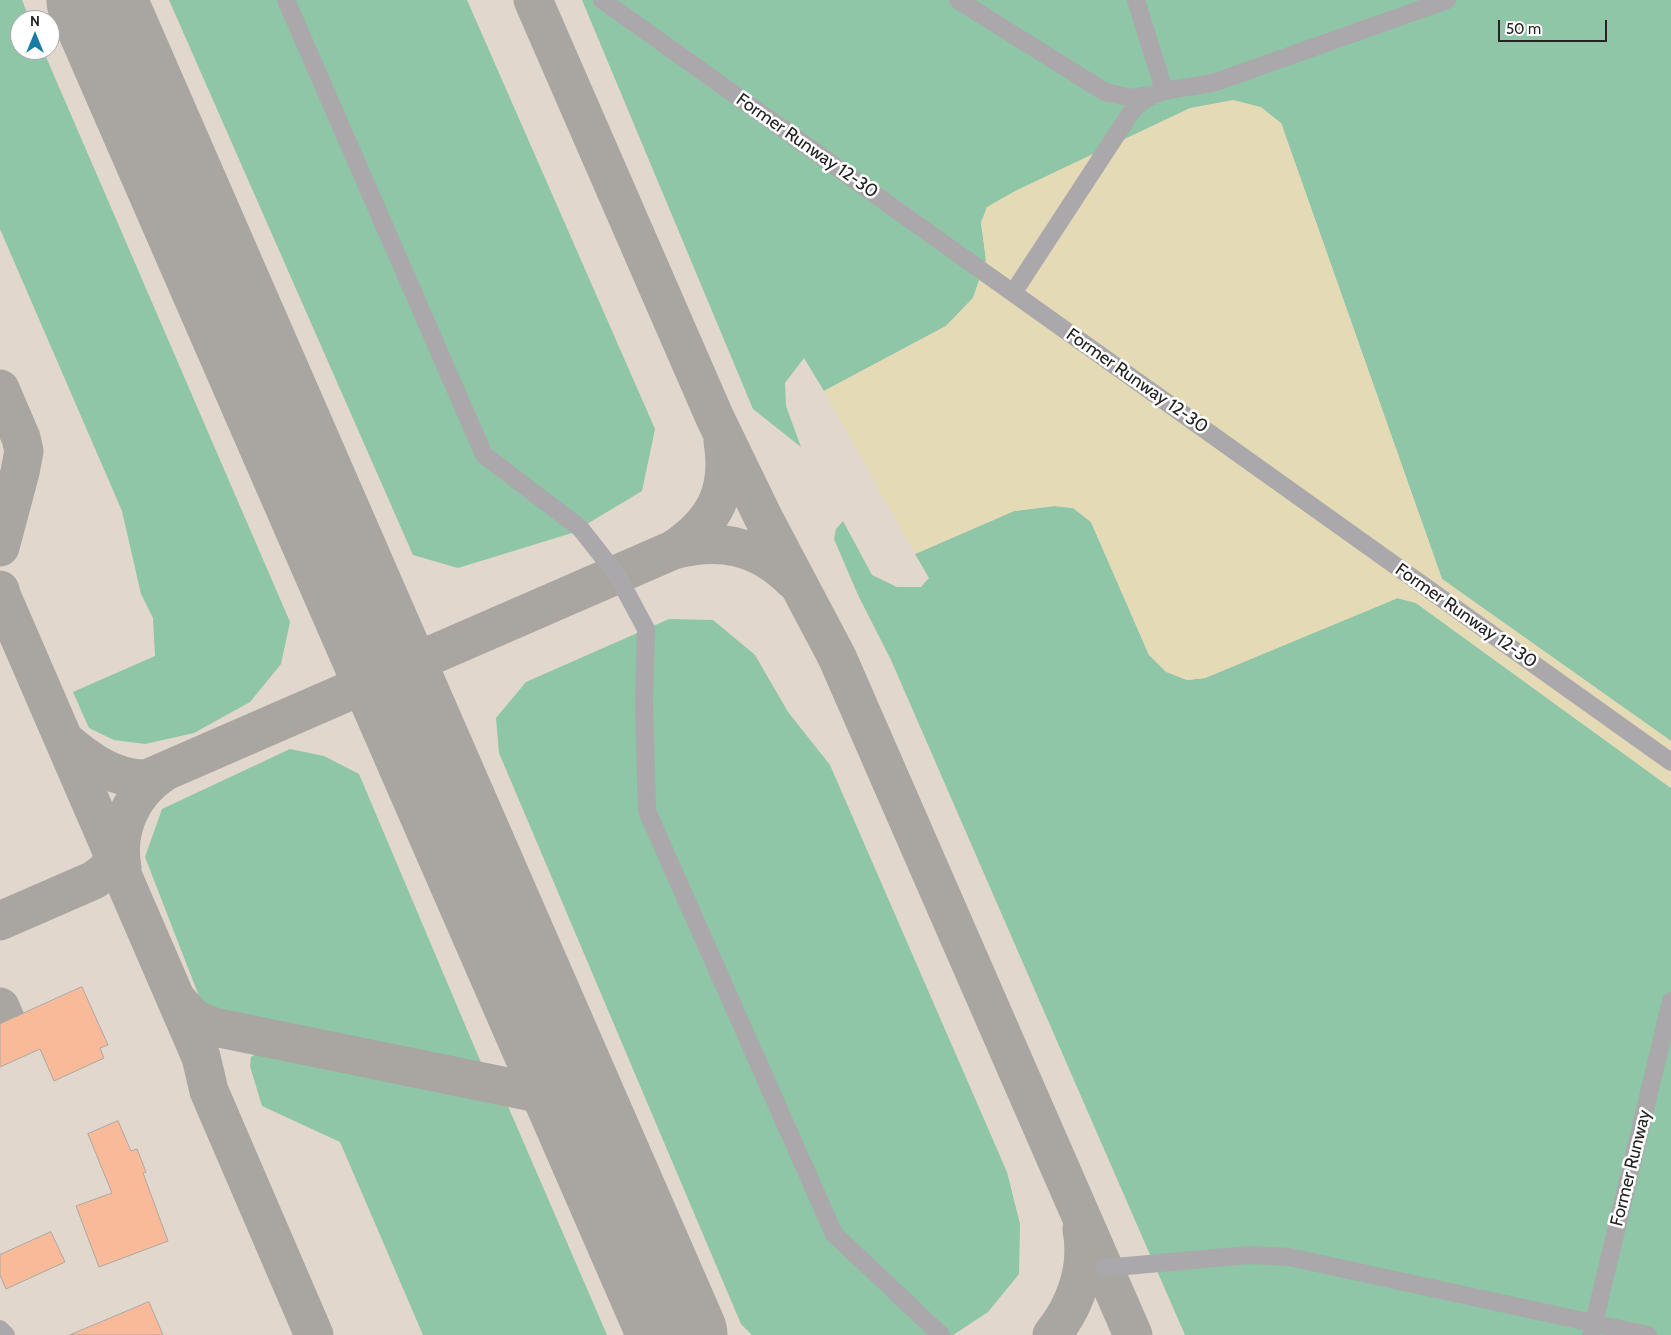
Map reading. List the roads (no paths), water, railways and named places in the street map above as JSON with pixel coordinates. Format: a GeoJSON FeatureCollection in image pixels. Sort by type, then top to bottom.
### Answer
{"type":"FeatureCollection","features":[{"type":"Feature","properties":{"kind":"lane"},"geometry":{"type":"LineString","coordinates":[[286,0],[484,455],[580,528],[616,575],[646,629],[644,703],[647,811],[834,1234],[941,1335]]}},
{"type":"Feature","properties":{"kind":"lane","name":"Former Runway 12-30"},"geometry":{"type":"LineString","coordinates":[[602,0],[1671,762]]}},
{"type":"Feature","properties":{"kind":"lane"},"geometry":{"type":"LineString","coordinates":[[958,0],[1105,92],[1132,98],[1198,87],[1216,82],[1447,0]]}},
{"type":"Feature","properties":{"kind":"lane"},"geometry":{"type":"LineString","coordinates":[[1136,0],[1157,93]]}},
{"type":"Feature","properties":{"kind":"lane"},"geometry":{"type":"LineString","coordinates":[[1014,293],[1135,106],[1157,93]]}},
{"type":"Feature","properties":{"kind":"lane","name":"Former Runway"},"geometry":{"type":"LineString","coordinates":[[1592,1329],[1671,1001]]}},
{"type":"Feature","properties":{"kind":"lane"},"geometry":{"type":"LineString","coordinates":[[1104,1268],[1242,1256],[1289,1257],[1592,1329],[1648,1335]]}},
{"type":"Feature","properties":{"kind":"lane"},"geometry":{"type":"LineString","coordinates":[[0,1329],[6,1335]]}}]}
